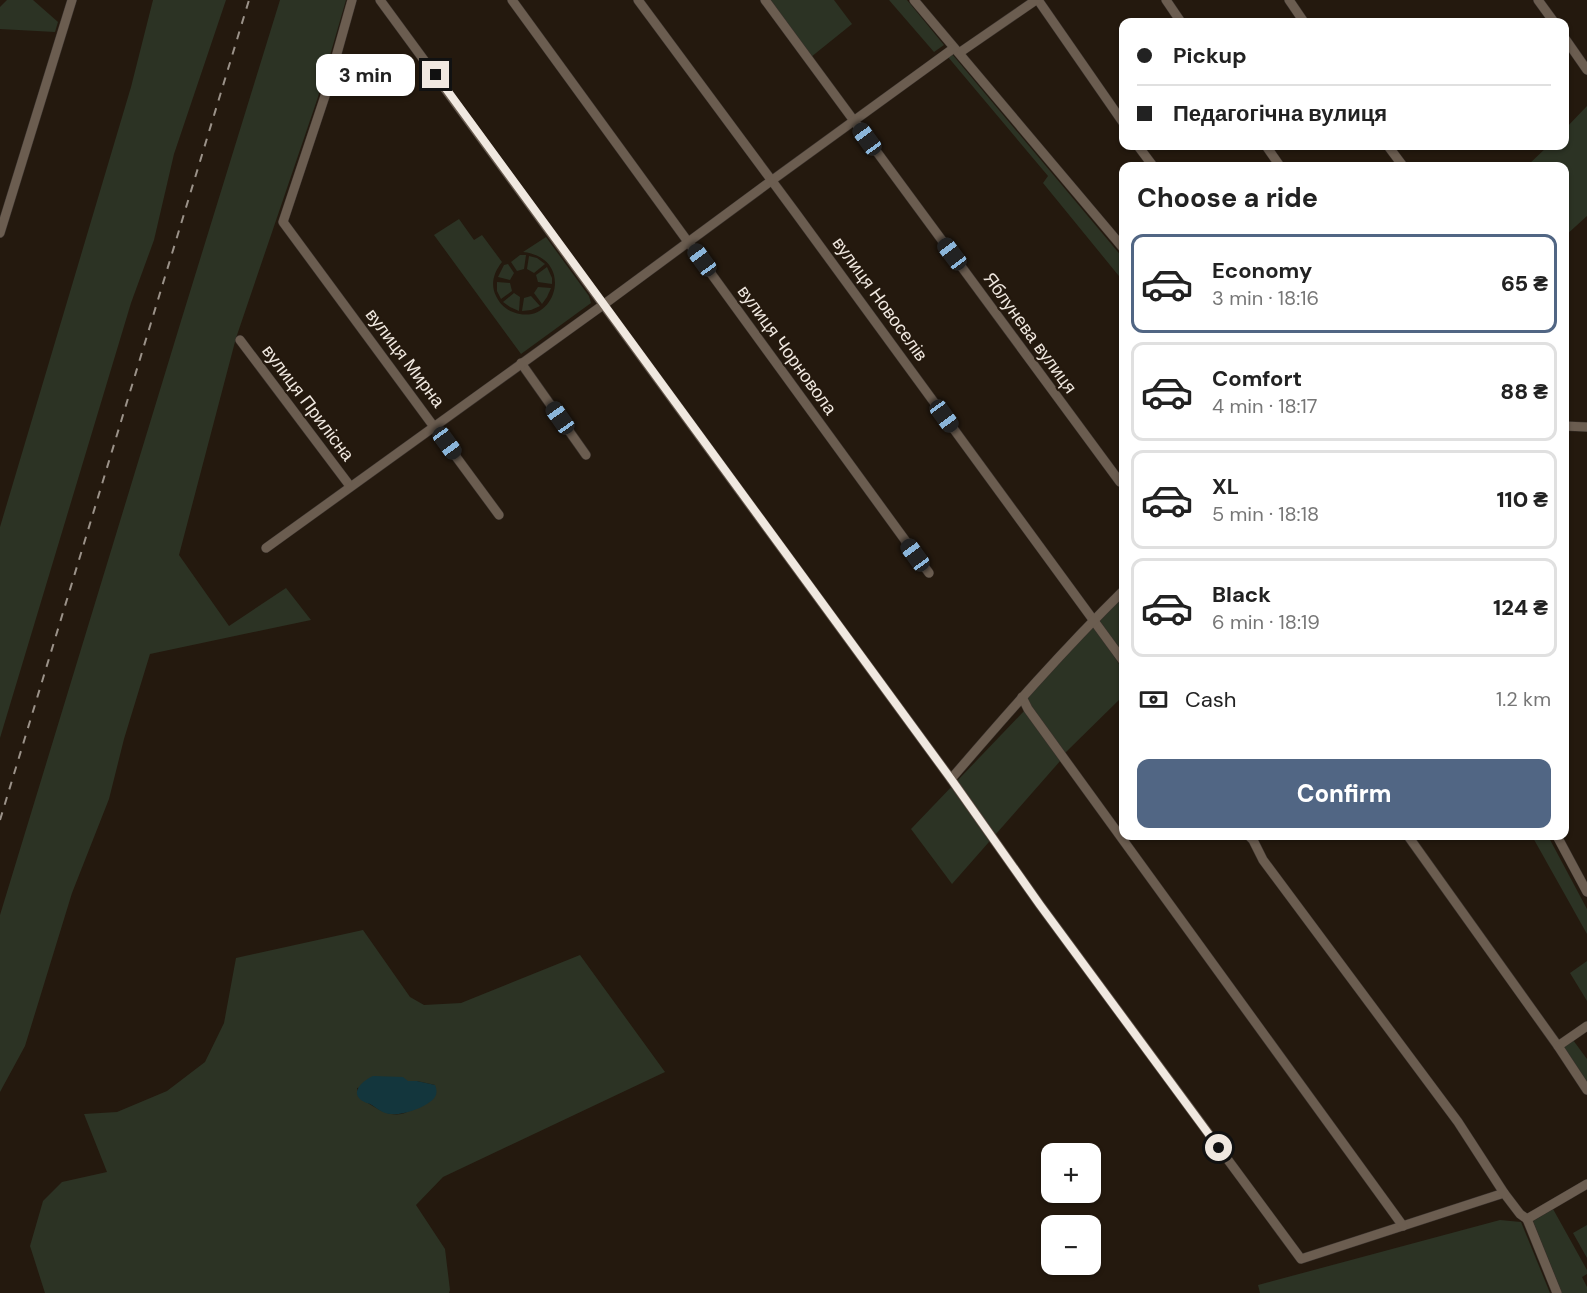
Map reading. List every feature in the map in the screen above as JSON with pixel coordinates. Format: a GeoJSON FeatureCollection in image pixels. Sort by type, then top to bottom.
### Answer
{"type":"FeatureCollection","features":[{"type":"Feature","properties":{"kind":"street"},"geometry":{"type":"LineString","coordinates":[[0,233],[72,0]]}},
{"type":"Feature","properties":{"kind":"street","name":"вулиця Мирна"},"geometry":{"type":"LineString","coordinates":[[352,0],[325,96],[283,222],[500,515]]}},
{"type":"Feature","properties":{"kind":"street"},"geometry":{"type":"LineString","coordinates":[[380,0],[1301,1259],[1504,1192]]}},
{"type":"Feature","properties":{"kind":"street","name":"вулиця Чорновола"},"geometry":{"type":"LineString","coordinates":[[512,0],[929,573]]}},
{"type":"Feature","properties":{"kind":"street","name":"вулиця Новоселів"},"geometry":{"type":"LineString","coordinates":[[638,0],[1119,655]]}},
{"type":"Feature","properties":{"kind":"street","name":"Яблунева вулиця"},"geometry":{"type":"LineString","coordinates":[[765,0],[1119,481]]}},
{"type":"Feature","properties":{"kind":"street"},"geometry":{"type":"LineString","coordinates":[[914,0],[1119,243]]}},
{"type":"Feature","properties":{"kind":"street"},"geometry":{"type":"LineString","coordinates":[[266,548],[603,305],[853,120],[956,50],[1037,0],[1119,117]]}},
{"type":"Feature","properties":{"kind":"street"},"geometry":{"type":"LineString","coordinates":[[1166,0],[1178,18]]}},
{"type":"Feature","properties":{"kind":"street"},"geometry":{"type":"LineString","coordinates":[[1289,0],[1301,18]]}},
{"type":"Feature","properties":{"kind":"street"},"geometry":{"type":"LineString","coordinates":[[1538,0],[1551,18]]}},
{"type":"Feature","properties":{"kind":"street"},"geometry":{"type":"LineString","coordinates":[[1569,44],[1587,70]]}},
{"type":"Feature","properties":{"kind":"street","name":"вулиця Прилісна"},"geometry":{"type":"LineString","coordinates":[[240,340],[350,486]]}},
{"type":"Feature","properties":{"kind":"street"},"geometry":{"type":"LineString","coordinates":[[522,363],[586,455]]}},
{"type":"Feature","properties":{"kind":"street"},"geometry":{"type":"LineString","coordinates":[[1569,426],[1587,428]]}},
{"type":"Feature","properties":{"kind":"street"},"geometry":{"type":"LineString","coordinates":[[951,779],[1022,697],[1119,595]]}},
{"type":"Feature","properties":{"kind":"street"},"geometry":{"type":"LineString","coordinates":[[1022,697],[1028,709],[1119,834]]}},
{"type":"Feature","properties":{"kind":"street"},"geometry":{"type":"LineString","coordinates":[[1123,840],[1403,1226]]}},
{"type":"Feature","properties":{"kind":"street"},"geometry":{"type":"LineString","coordinates":[[1253,840],[1263,860],[1458,1122],[1520,1214],[1527,1219],[1557,1293]]}},
{"type":"Feature","properties":{"kind":"street"},"geometry":{"type":"LineString","coordinates":[[1411,840],[1587,1090]]}},
{"type":"Feature","properties":{"kind":"street"},"geometry":{"type":"LineString","coordinates":[[1559,840],[1587,892]]}},
{"type":"Feature","properties":{"kind":"street"},"geometry":{"type":"LineString","coordinates":[[1558,1046],[1587,1026]]}},
{"type":"Feature","properties":{"kind":"street"},"geometry":{"type":"LineString","coordinates":[[1527,1219],[1587,1184]]}},
{"type":"Feature","properties":{"kind":"green space"},"geometry":{"type":"Polygon","coordinates":[[[7,0],[33,0],[58,22],[55,32],[0,29],[0,7],[7,0]]]}},
{"type":"Feature","properties":{"kind":"green space"},"geometry":{"type":"Polygon","coordinates":[[[153,0],[226,0],[174,154],[154,240],[131,303],[0,738],[0,527],[131,87],[153,0]]]}},
{"type":"Feature","properties":{"kind":"green space"},"geometry":{"type":"Polygon","coordinates":[[[280,0],[346,0],[318,97],[236,338],[179,555],[229,626],[286,588],[311,620],[150,654],[124,739],[109,799],[72,893],[25,1046],[0,1092],[0,915],[280,0]]]}},
{"type":"Feature","properties":{"kind":"green space"},"geometry":{"type":"Polygon","coordinates":[[[770,0],[834,0],[852,24],[811,57],[770,0]]]}},
{"type":"Feature","properties":{"kind":"green space"},"geometry":{"type":"Polygon","coordinates":[[[889,0],[907,0],[944,45],[934,52],[889,0]]]}},
{"type":"Feature","properties":{"kind":"green space"},"geometry":{"type":"Polygon","coordinates":[[[952,54],[1119,253],[1119,276],[1043,183],[1048,176],[948,57],[952,54]]]}},
{"type":"Feature","properties":{"kind":"green space"},"geometry":{"type":"Polygon","coordinates":[[[1587,106],[1587,216],[1569,232],[1569,162],[1531,162],[1544,150],[1569,150],[1569,125],[1587,106]]]}},
{"type":"Feature","properties":{"kind":"green space"},"geometry":{"type":"Polygon","coordinates":[[[459,219],[474,240],[482,235],[502,262],[495,274],[493,287],[503,306],[513,312],[528,315],[540,311],[549,302],[554,291],[555,278],[550,266],[540,257],[523,252],[546,237],[589,296],[591,303],[521,354],[434,235],[459,219]]]}},
{"type":"Feature","properties":{"kind":"green space"},"geometry":{"type":"Polygon","coordinates":[[[520,255],[526,255],[524,269],[517,271],[511,262],[520,255]]]}},
{"type":"Feature","properties":{"kind":"green space"},"geometry":{"type":"Polygon","coordinates":[[[529,256],[545,264],[534,273],[527,269],[529,256]]]}},
{"type":"Feature","properties":{"kind":"green space"},"geometry":{"type":"Polygon","coordinates":[[[508,264],[514,273],[510,280],[498,277],[504,265],[508,264]]]}},
{"type":"Feature","properties":{"kind":"green space"},"geometry":{"type":"Polygon","coordinates":[[[547,267],[552,284],[538,282],[536,275],[547,267]]]}},
{"type":"Feature","properties":{"kind":"green space"},"geometry":{"type":"Polygon","coordinates":[[[497,282],[510,283],[512,291],[501,299],[497,291],[497,282]]]}},
{"type":"Feature","properties":{"kind":"green space"},"geometry":{"type":"Polygon","coordinates":[[[538,287],[551,288],[542,304],[534,293],[538,287]]]}},
{"type":"Feature","properties":{"kind":"green space"},"geometry":{"type":"Polygon","coordinates":[[[514,293],[520,297],[519,311],[503,302],[514,293]]]}},
{"type":"Feature","properties":{"kind":"green space"},"geometry":{"type":"Polygon","coordinates":[[[531,296],[540,306],[522,311],[524,298],[531,296]]]}},
{"type":"Feature","properties":{"kind":"green space"},"geometry":{"type":"Polygon","coordinates":[[[1119,600],[1119,648],[1099,620],[1119,600]]]}},
{"type":"Feature","properties":{"kind":"green space"},"geometry":{"type":"Polygon","coordinates":[[[1094,626],[1119,664],[1119,700],[1065,753],[1026,696],[1094,626]]]}},
{"type":"Feature","properties":{"kind":"green space"},"geometry":{"type":"Polygon","coordinates":[[[1025,710],[1061,760],[952,884],[911,829],[1025,710]]]}},
{"type":"Feature","properties":{"kind":"green space"},"geometry":{"type":"Polygon","coordinates":[[[1534,840],[1550,840],[1587,909],[1587,934],[1534,840]]]}},
{"type":"Feature","properties":{"kind":"green space"},"geometry":{"type":"Polygon","coordinates":[[[363,930],[410,997],[424,1005],[461,1003],[580,955],[665,1072],[443,1177],[416,1205],[445,1249],[449,1293],[45,1293],[30,1246],[43,1201],[62,1182],[107,1172],[84,1114],[117,1112],[167,1091],[205,1062],[224,1023],[236,958],[363,930]],[[417,1081],[357,1088],[360,1097],[366,1102],[382,1111],[400,1114],[414,1107],[435,1085],[417,1081]]]}},
{"type":"Feature","properties":{"kind":"green space"},"geometry":{"type":"Polygon","coordinates":[[[1587,961],[1587,1001],[1570,973],[1587,961]]]}},
{"type":"Feature","properties":{"kind":"green space"},"geometry":{"type":"Polygon","coordinates":[[[1573,1040],[1587,1059],[1587,1082],[1563,1047],[1573,1040]]]}},
{"type":"Feature","properties":{"kind":"green space"},"geometry":{"type":"Polygon","coordinates":[[[1553,1209],[1587,1270],[1587,1274],[1582,1277],[1587,1293],[1562,1293],[1533,1221],[1553,1209]]]}},
{"type":"Feature","properties":{"kind":"green space"},"geometry":{"type":"Polygon","coordinates":[[[1500,1220],[1521,1222],[1550,1293],[1260,1293],[1258,1285],[1500,1220]]]}},
{"type":"Feature","properties":{"kind":"green space"},"geometry":{"type":"Polygon","coordinates":[[[1587,1225],[1587,1258],[1573,1233],[1587,1225]]]}},
{"type":"Feature","properties":{"kind":"water"},"geometry":{"type":"Polygon","coordinates":[[[373,1076],[403,1077],[408,1081],[435,1085],[436,1094],[430,1102],[414,1110],[400,1114],[385,1113],[358,1097],[360,1086],[373,1076]]]}},
{"type":"Feature","properties":{"kind":"railway"},"geometry":{"type":"LineString","coordinates":[[0,820],[249,0]]}},
{"type":"Feature","properties":{"kind":"route"},"geometry":{"type":"LineString","coordinates":[[436,75],[1219,1148]]}}]}
